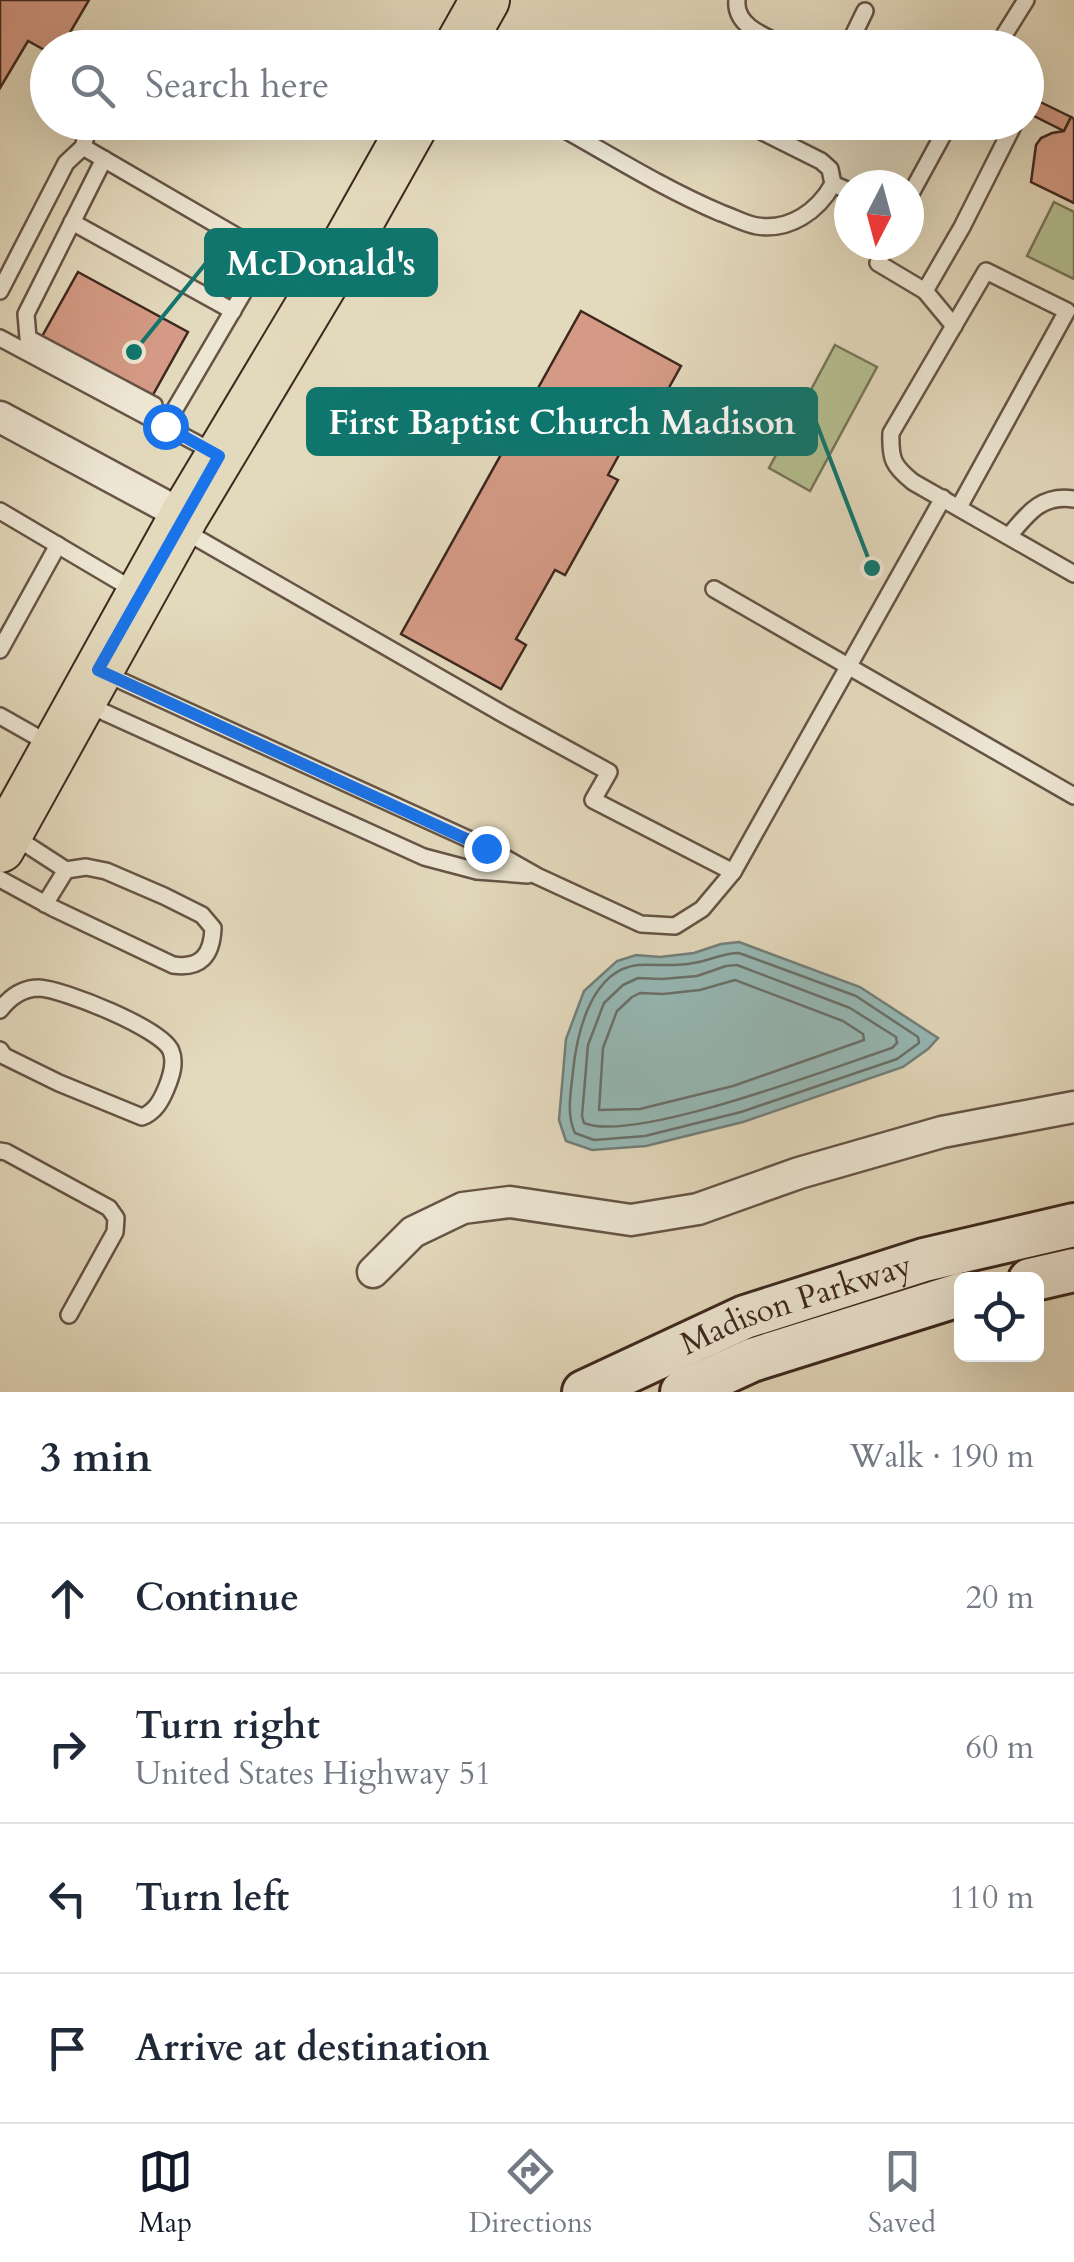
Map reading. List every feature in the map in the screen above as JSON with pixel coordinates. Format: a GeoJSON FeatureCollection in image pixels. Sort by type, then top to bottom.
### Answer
{"type":"FeatureCollection","features":[{"type":"Feature","properties":{"kind":"main road"},"geometry":{"type":"LineString","coordinates":[[468,30],[485,0]]}},
{"type":"Feature","properties":{"kind":"main road"},"geometry":{"type":"LineString","coordinates":[[3,836],[180,522],[406,140]]}},
{"type":"Feature","properties":{"kind":"main road","name":"Madison Parkway"},"geometry":{"type":"LineString","coordinates":[[584,1392],[745,1317],[924,1260],[1074,1225]]}},
{"type":"Feature","properties":{"kind":"main road"},"geometry":{"type":"LineString","coordinates":[[1044,1277],[1074,1270]]}},
{"type":"Feature","properties":{"kind":"main road","name":"Madison Parkway"},"geometry":{"type":"LineString","coordinates":[[682,1392],[752,1360],[954,1297]]}},
{"type":"Feature","properties":{"kind":"street"},"geometry":{"type":"LineString","coordinates":[[0,417],[180,522]]}},
{"type":"Feature","properties":{"kind":"street"},"geometry":{"type":"LineString","coordinates":[[374,1272],[412,1232],[462,1208],[510,1202],[631,1220],[698,1210],[799,1173],[942,1132],[1074,1107]]}},
{"type":"Feature","properties":{"kind":"lane"},"geometry":{"type":"LineString","coordinates":[[737,0],[736,9],[754,30]]}},
{"type":"Feature","properties":{"kind":"lane"},"geometry":{"type":"LineString","coordinates":[[1011,30],[1026,0]]}},
{"type":"Feature","properties":{"kind":"lane"},"geometry":{"type":"LineString","coordinates":[[856,30],[865,11]]}},
{"type":"Feature","properties":{"kind":"lane"},"geometry":{"type":"LineString","coordinates":[[0,291],[66,163],[85,140]]}},
{"type":"Feature","properties":{"kind":"lane"},"geometry":{"type":"LineString","coordinates":[[584,140],[692,200],[758,226],[776,226],[802,217],[814,209],[833,184],[830,169],[778,140]]}},
{"type":"Feature","properties":{"kind":"lane"},"geometry":{"type":"LineString","coordinates":[[923,170],[940,140]]}},
{"type":"Feature","properties":{"kind":"lane"},"geometry":{"type":"LineString","coordinates":[[926,291],[1006,140]]}},
{"type":"Feature","properties":{"kind":"lane"},"geometry":{"type":"LineString","coordinates":[[83,147],[321,286]]}},
{"type":"Feature","properties":{"kind":"lane"},"geometry":{"type":"LineString","coordinates":[[104,159],[26,314],[28,338],[154,405],[160,424]]}},
{"type":"Feature","properties":{"kind":"lane"},"geometry":{"type":"LineString","coordinates":[[72,222],[233,311]]}},
{"type":"Feature","properties":{"kind":"lane"},"geometry":{"type":"LineString","coordinates":[[160,424],[266,254]]}},
{"type":"Feature","properties":{"kind":"lane"},"geometry":{"type":"LineString","coordinates":[[879,260],[878,263],[926,291],[954,326]]}},
{"type":"Feature","properties":{"kind":"lane"},"geometry":{"type":"LineString","coordinates":[[959,507],[1067,311],[986,271],[892,433],[890,451],[896,468],[913,482],[1074,574]]}},
{"type":"Feature","properties":{"kind":"lane"},"geometry":{"type":"LineString","coordinates":[[0,338],[219,456]]}},
{"type":"Feature","properties":{"kind":"lane"},"geometry":{"type":"LineString","coordinates":[[1010,536],[1040,504],[1059,497],[1074,500]]}},
{"type":"Feature","properties":{"kind":"lane"},"geometry":{"type":"LineString","coordinates":[[90,686],[468,839],[641,924],[675,926],[702,909],[732,872],[943,498]]}},
{"type":"Feature","properties":{"kind":"lane"},"geometry":{"type":"LineString","coordinates":[[0,511],[140,594]]}},
{"type":"Feature","properties":{"kind":"lane"},"geometry":{"type":"LineString","coordinates":[[180,522],[503,714],[609,772],[593,800],[732,872]]}},
{"type":"Feature","properties":{"kind":"lane"},"geometry":{"type":"LineString","coordinates":[[0,650],[58,545]]}},
{"type":"Feature","properties":{"kind":"lane"},"geometry":{"type":"LineString","coordinates":[[714,589],[1074,796]]}},
{"type":"Feature","properties":{"kind":"lane"},"geometry":{"type":"LineString","coordinates":[[90,686],[424,858],[477,871],[538,876]]}},
{"type":"Feature","properties":{"kind":"lane"},"geometry":{"type":"LineString","coordinates":[[0,716],[56,747]]}},
{"type":"Feature","properties":{"kind":"lane"},"geometry":{"type":"LineString","coordinates":[[0,879],[173,965],[192,966],[209,950],[212,928],[202,915],[106,871],[86,867],[66,870],[3,836]]}},
{"type":"Feature","properties":{"kind":"lane"},"geometry":{"type":"LineString","coordinates":[[45,904],[66,870]]}},
{"type":"Feature","properties":{"kind":"lane"},"geometry":{"type":"LineString","coordinates":[[0,1010],[12,996],[26,989],[56,991],[128,1019],[163,1038],[173,1060],[172,1076],[162,1099],[151,1114],[142,1117],[60,1083],[4,1056],[0,1050]]}},
{"type":"Feature","properties":{"kind":"lane"},"geometry":{"type":"LineString","coordinates":[[0,1151],[108,1208],[116,1218],[115,1232],[69,1315]]}},
{"type":"Feature","properties":{"kind":"green space"},"geometry":{"type":"Polygon","coordinates":[[[1054,202],[1074,212],[1074,279],[1027,256],[1054,202]]]}},
{"type":"Feature","properties":{"kind":"green space"},"geometry":{"type":"Polygon","coordinates":[[[835,345],[877,367],[810,491],[769,468],[835,345]]]}},
{"type":"Feature","properties":{"kind":"water"},"geometry":{"type":"Polygon","coordinates":[[[739,942],[860,987],[938,1038],[903,1067],[743,1122],[646,1146],[592,1150],[566,1141],[559,1120],[566,1039],[584,991],[617,961],[636,955],[694,953],[739,942]]]}},
{"type":"Feature","properties":{"kind":"building"},"geometry":{"type":"Polygon","coordinates":[[[0,0],[89,0],[72,30],[30,30],[30,42],[0,88],[0,0]]]}},
{"type":"Feature","properties":{"kind":"building"},"geometry":{"type":"Polygon","coordinates":[[[1044,104],[1071,117],[1064,131],[1044,121],[1044,104]]]}},
{"type":"Feature","properties":{"kind":"building"},"geometry":{"type":"Polygon","coordinates":[[[1071,117],[1074,203],[1031,182],[1036,145],[1044,137],[1064,131],[1071,117]]]}},
{"type":"Feature","properties":{"kind":"building"},"geometry":{"type":"Polygon","coordinates":[[[78,272],[188,332],[150,400],[40,340],[78,272]]]}},
{"type":"Feature","properties":{"kind":"building"},"geometry":{"type":"Polygon","coordinates":[[[581,311],[681,366],[652,418],[642,413],[608,475],[618,480],[565,575],[555,570],[516,639],[526,645],[501,689],[401,634],[581,311]]]}},
{"type":"Feature","properties":{"kind":"place","name":"McDonald's"},"geometry":{"type":"Point","coordinates":[134,352]}},
{"type":"Feature","properties":{"kind":"place","name":"First Baptist Church Madison"},"geometry":{"type":"Point","coordinates":[872,568]}},
{"type":"Feature","properties":{"kind":"route"},"geometry":{"type":"LineString","coordinates":[[165,426],[219,456],[98,670],[486,848]]}}]}
